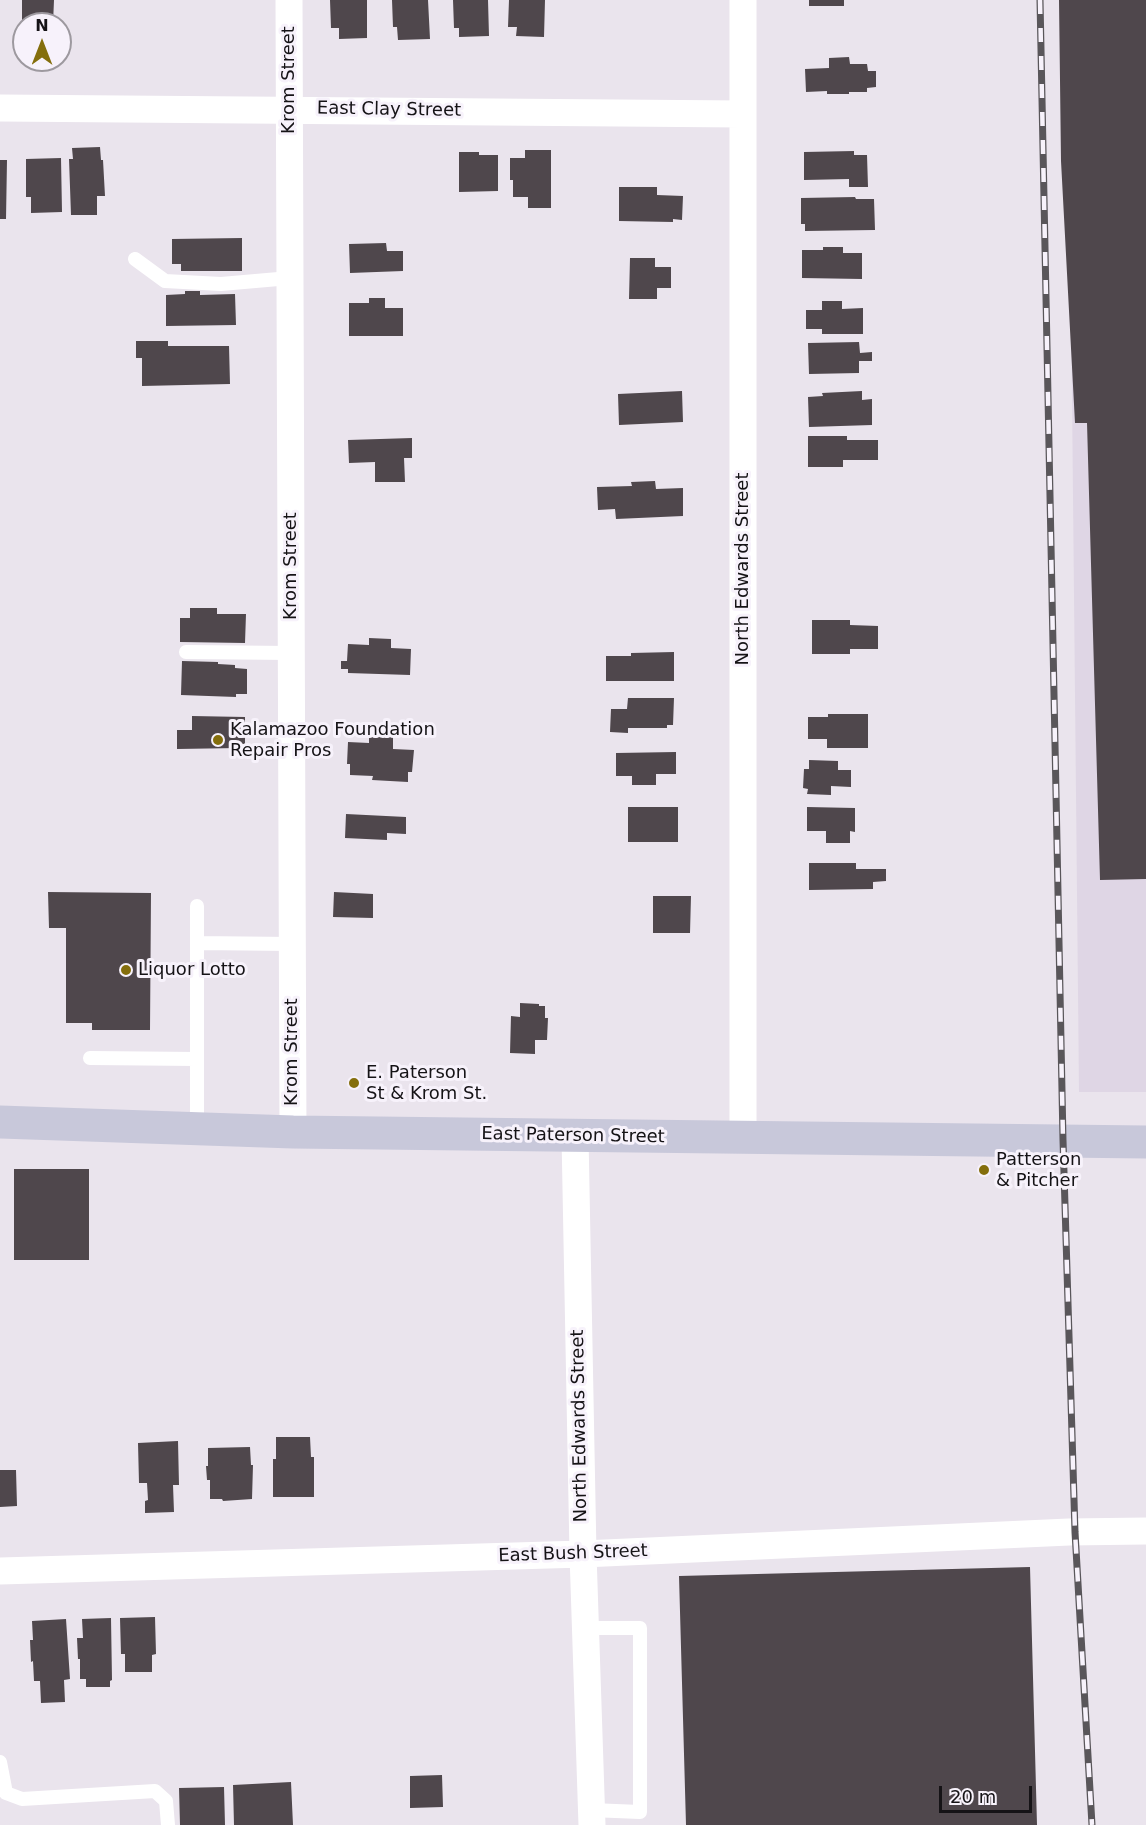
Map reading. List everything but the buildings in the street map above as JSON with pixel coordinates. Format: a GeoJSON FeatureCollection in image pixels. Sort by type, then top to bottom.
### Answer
{"type":"FeatureCollection","features":[{"type":"Feature","properties":{"kind":"street","name":"Krom Street"},"geometry":{"type":"LineString","coordinates":[[289,0],[293,1132]]}},
{"type":"Feature","properties":{"kind":"street","name":"North Edwards Street"},"geometry":{"type":"LineString","coordinates":[[743,0],[743,1138]]}},
{"type":"Feature","properties":{"kind":"street","name":"East Clay Street"},"geometry":{"type":"LineString","coordinates":[[0,108],[742,114]]}},
{"type":"Feature","properties":{"kind":"street","name":"East Paterson Street"},"geometry":{"type":"LineString","coordinates":[[0,1122],[293,1132],[1146,1142]]}},
{"type":"Feature","properties":{"kind":"street","name":"North Edwards Street"},"geometry":{"type":"LineString","coordinates":[[575,1136],[583,1554],[591,1818]]}},
{"type":"Feature","properties":{"kind":"street","name":"East Bush Street"},"geometry":{"type":"LineString","coordinates":[[0,1570],[583,1554],[1146,1531]]}},
{"type":"Feature","properties":{"kind":"lane"},"geometry":{"type":"LineString","coordinates":[[135,259],[165,281],[221,284],[290,278]]}},
{"type":"Feature","properties":{"kind":"lane"},"geometry":{"type":"LineString","coordinates":[[186,652],[291,653]]}},
{"type":"Feature","properties":{"kind":"lane"},"geometry":{"type":"LineString","coordinates":[[197,906],[197,1128]]}},
{"type":"Feature","properties":{"kind":"lane"},"geometry":{"type":"LineString","coordinates":[[197,943],[292,944]]}},
{"type":"Feature","properties":{"kind":"lane"},"geometry":{"type":"LineString","coordinates":[[90,1058],[197,1059]]}},
{"type":"Feature","properties":{"kind":"lane"},"geometry":{"type":"LineString","coordinates":[[585,1628],[640,1628],[640,1812],[591,1818]]}},
{"type":"Feature","properties":{"kind":"lane"},"geometry":{"type":"LineString","coordinates":[[0,1762],[6,1793],[22,1799],[155,1791],[166,1801],[168,1825]]}},
{"type":"Feature","properties":{"kind":"shaded area"},"geometry":{"type":"Polygon","coordinates":[[[1068,0],[1146,0],[1146,1092],[1079,1092],[1068,0]]]}},
{"type":"Feature","properties":{"kind":"railway"},"geometry":{"type":"LineString","coordinates":[[1040,0],[1063,1140],[1075,1532],[1092,1825]]}},
{"type":"Feature","properties":{"kind":"place","name":"Kalamazoo Foundation Repair Pros"},"geometry":{"type":"Point","coordinates":[218,740]}},
{"type":"Feature","properties":{"kind":"place","name":"Liquor Lotto"},"geometry":{"type":"Point","coordinates":[126,970]}},
{"type":"Feature","properties":{"kind":"place","name":"E. Paterson St & Krom St."},"geometry":{"type":"Point","coordinates":[354,1083]}},
{"type":"Feature","properties":{"kind":"place","name":"Patterson & Pitcher"},"geometry":{"type":"Point","coordinates":[984,1170]}}]}
